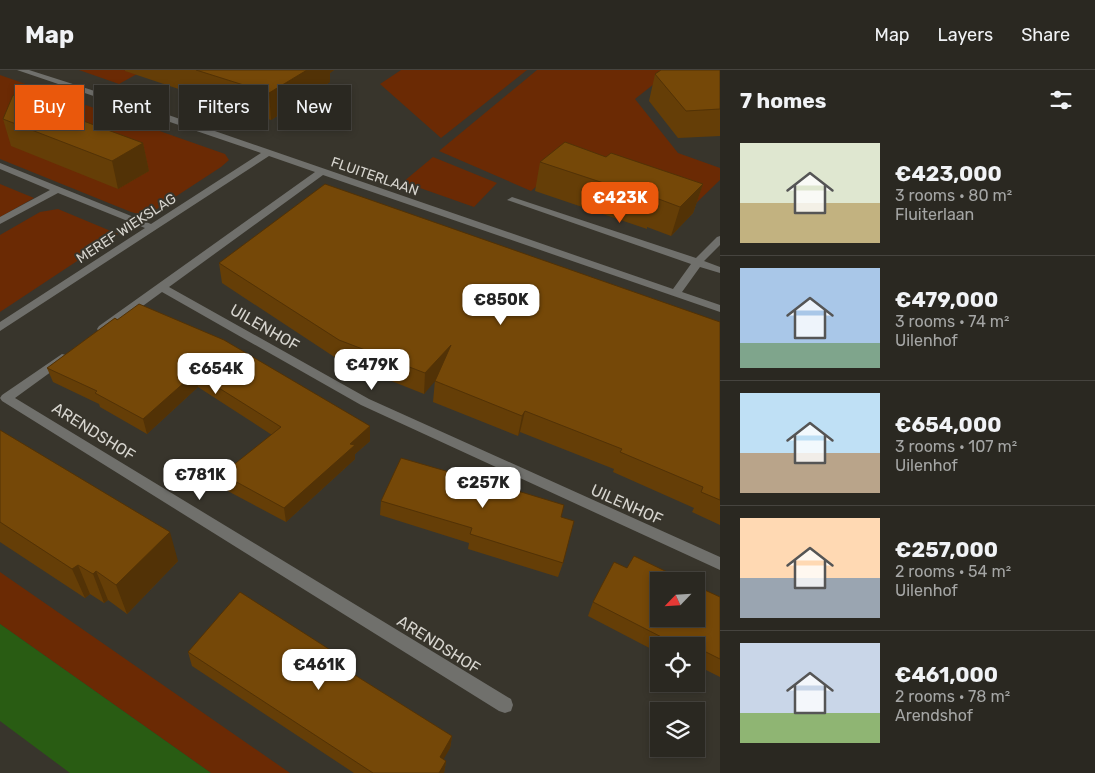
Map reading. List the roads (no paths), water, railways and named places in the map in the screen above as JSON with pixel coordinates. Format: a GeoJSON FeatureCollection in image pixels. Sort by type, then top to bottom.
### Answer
{"type":"FeatureCollection","features":[{"type":"Feature","properties":{"kind":"street","name":"FLUITERLAAN"},"geometry":{"type":"LineString","coordinates":[[21,70],[720,309]]}},
{"type":"Feature","properties":{"kind":"street","name":"MEREF WIEKSLAG"},"geometry":{"type":"LineString","coordinates":[[0,327],[267,153]]}},
{"type":"Feature","properties":{"kind":"street"},"geometry":{"type":"LineString","coordinates":[[0,166],[152,228]]}},
{"type":"Feature","properties":{"kind":"street"},"geometry":{"type":"LineString","coordinates":[[92,337],[321,172]]}},
{"type":"Feature","properties":{"kind":"street"},"geometry":{"type":"LineString","coordinates":[[0,221],[57,190]]}},
{"type":"Feature","properties":{"kind":"street"},"geometry":{"type":"LineString","coordinates":[[512,200],[720,270]]}},
{"type":"Feature","properties":{"kind":"street"},"geometry":{"type":"LineString","coordinates":[[675,294],[698,263],[720,239]]}},
{"type":"Feature","properties":{"kind":"street","name":"UILENHOF"},"geometry":{"type":"LineString","coordinates":[[162,287],[365,402],[720,564]]}},
{"type":"Feature","properties":{"kind":"street","name":"ARENDSHOF"},"geometry":{"type":"LineString","coordinates":[[76,348],[6,398],[505,705]]}}]}
